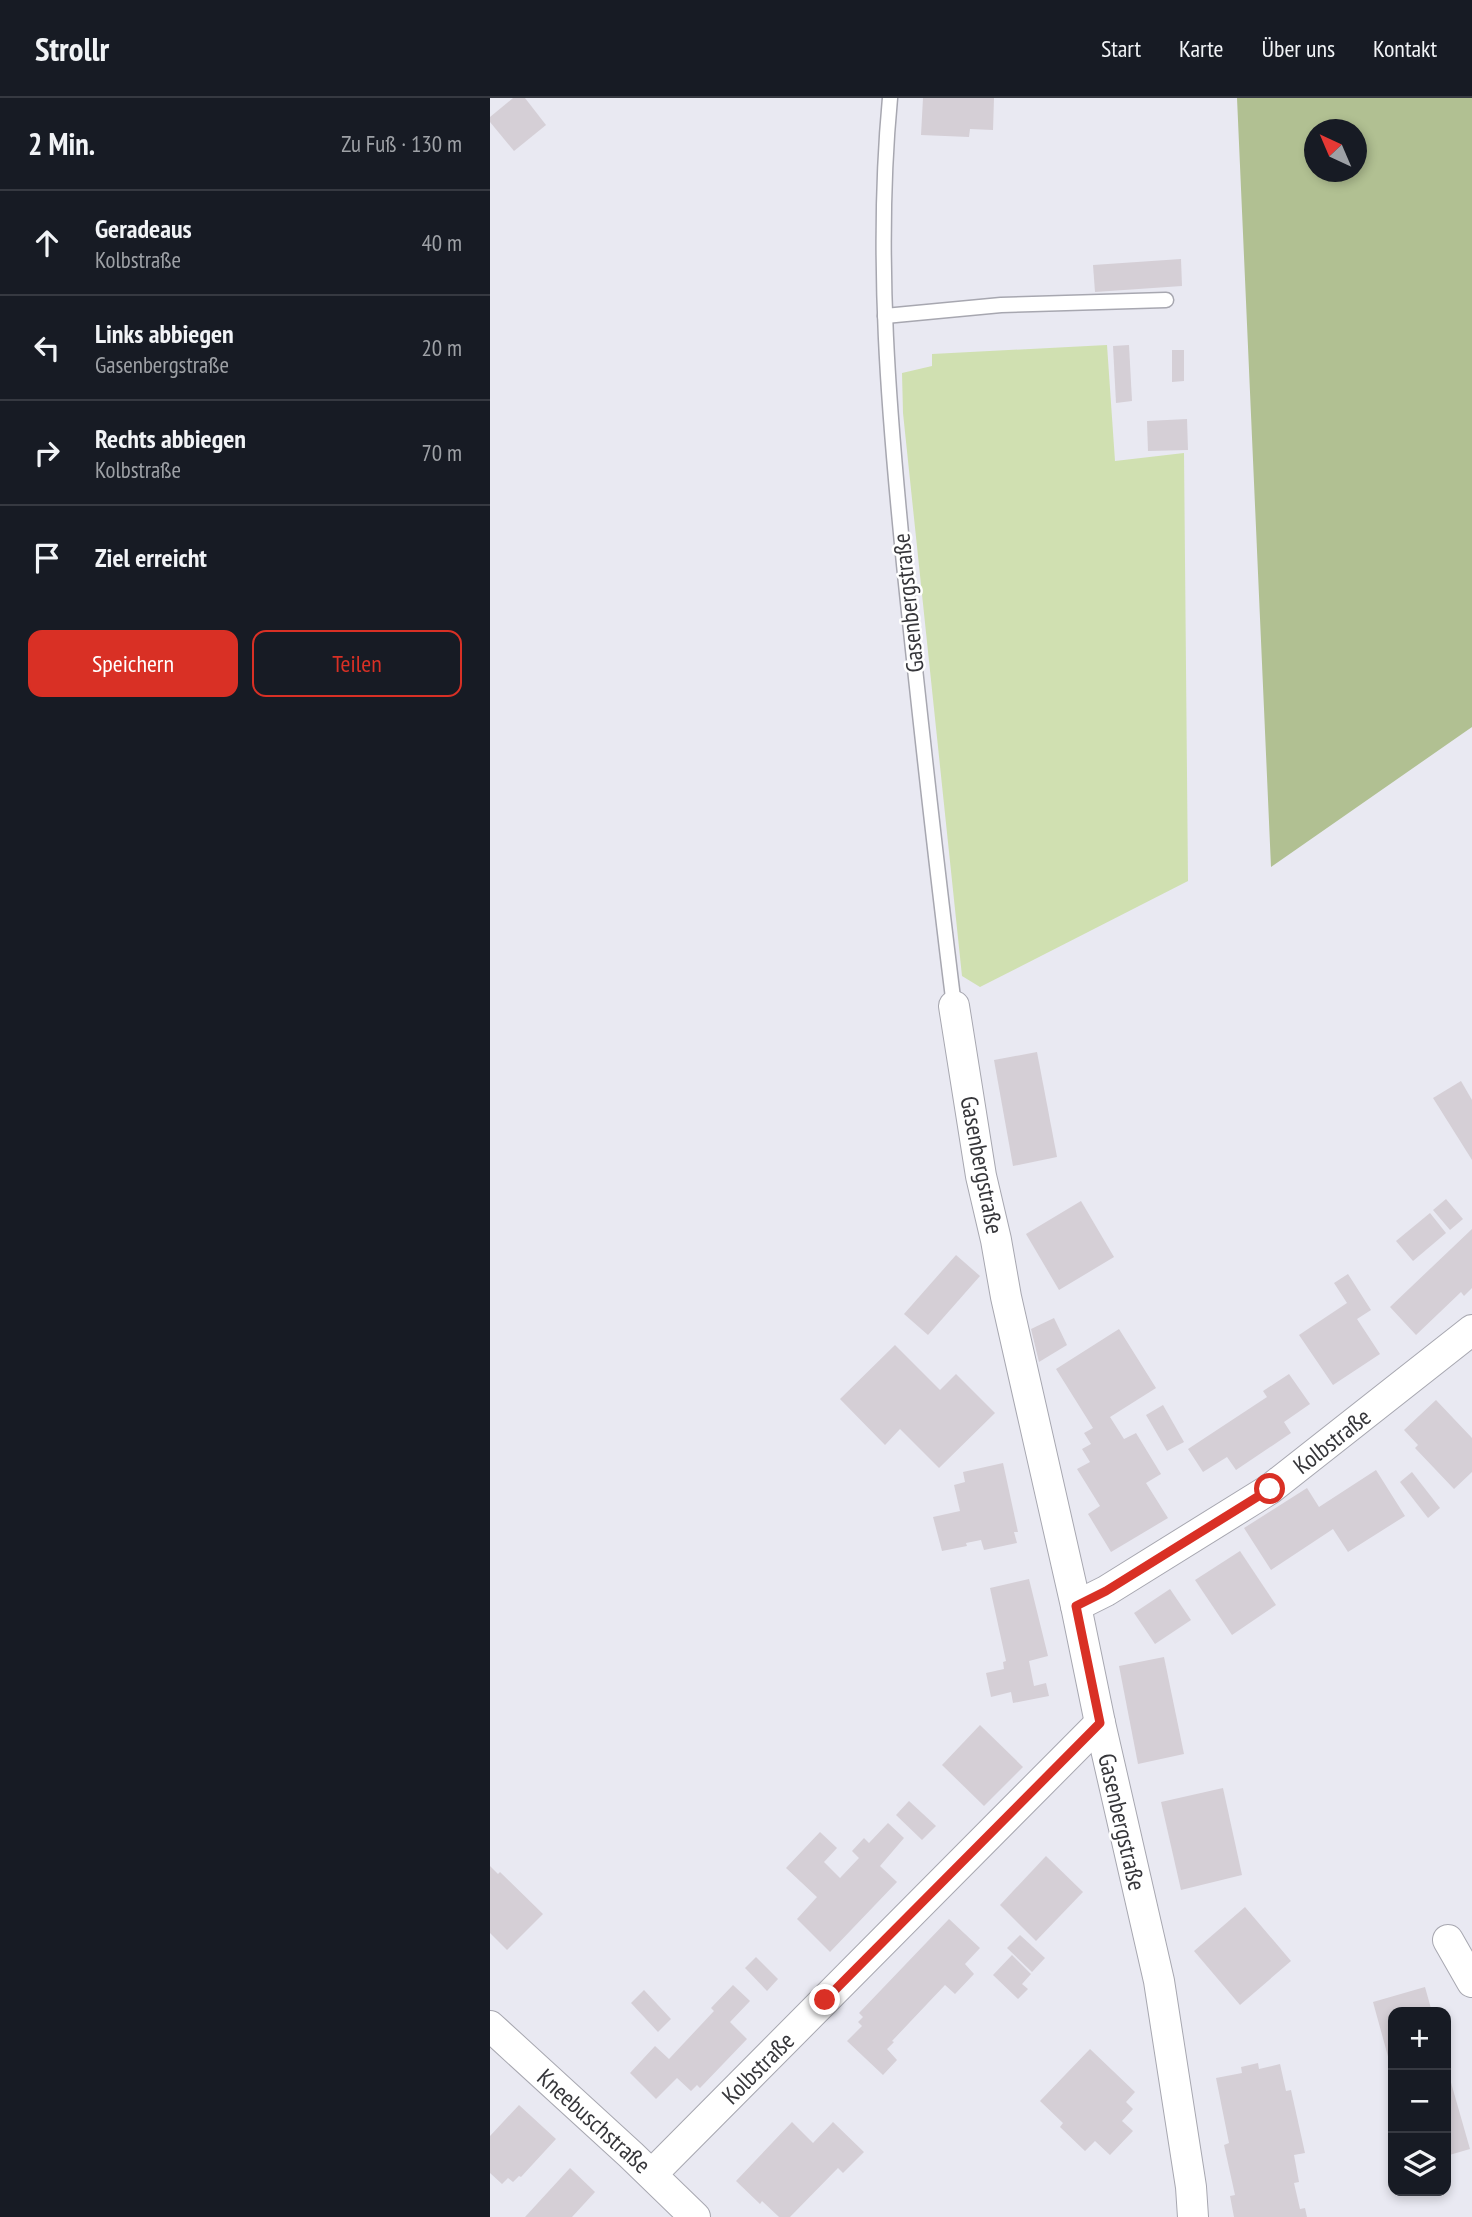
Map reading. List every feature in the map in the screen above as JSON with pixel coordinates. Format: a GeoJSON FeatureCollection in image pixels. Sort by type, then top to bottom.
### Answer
{"type":"FeatureCollection","features":[{"type":"Feature","properties":{"kind":"street","name":"Gasenbergstraße"},"geometry":{"type":"LineString","coordinates":[[954,1006],[981,1175],[1006,1297],[1159,1980],[1191,2187],[1193,2217]]}},
{"type":"Feature","properties":{"kind":"street","name":"Kolbstraße"},"geometry":{"type":"LineString","coordinates":[[1076,1606],[1106,1591],[1270,1489],[1472,1330]]}},
{"type":"Feature","properties":{"kind":"street","name":"Kolbstraße"},"geometry":{"type":"LineString","coordinates":[[652,2174],[1100,1723]]}},
{"type":"Feature","properties":{"kind":"street"},"geometry":{"type":"LineString","coordinates":[[1448,1940],[1472,1982]]}},
{"type":"Feature","properties":{"kind":"street","name":"Kneebuschstraße"},"geometry":{"type":"LineString","coordinates":[[490,2026],[652,2174],[695,2217]]}},
{"type":"Feature","properties":{"kind":"lane","name":"Gasenbergstraße"},"geometry":{"type":"LineString","coordinates":[[890,98],[885,150],[885,316],[895,478],[927,790],[954,1006]]}},
{"type":"Feature","properties":{"kind":"lane"},"geometry":{"type":"LineString","coordinates":[[885,316],[1001,305],[1166,300]]}},
{"type":"Feature","properties":{"kind":"green space"},"geometry":{"type":"Polygon","coordinates":[[[1237,98],[1472,98],[1472,727],[1271,867],[1237,98]]]}},
{"type":"Feature","properties":{"kind":"green space"},"geometry":{"type":"Polygon","coordinates":[[[1107,345],[1115,461],[1184,453],[1188,881],[980,987],[962,976],[903,413],[902,373],[932,366],[932,354],[1107,345]]]}},
{"type":"Feature","properties":{"kind":"building"},"geometry":{"type":"Polygon","coordinates":[[[513,98],[525,98],[546,125],[514,151],[490,122],[490,117],[513,98]]]}},
{"type":"Feature","properties":{"kind":"building"},"geometry":{"type":"Polygon","coordinates":[[[923,98],[994,98],[993,130],[970,129],[969,137],[921,135],[923,98]]]}},
{"type":"Feature","properties":{"kind":"building"},"geometry":{"type":"Polygon","coordinates":[[[1181,259],[1182,286],[1095,292],[1093,265],[1181,259]]]}},
{"type":"Feature","properties":{"kind":"building"},"geometry":{"type":"Polygon","coordinates":[[[1129,345],[1132,401],[1116,403],[1113,346],[1129,345]]]}},
{"type":"Feature","properties":{"kind":"building"},"geometry":{"type":"Polygon","coordinates":[[[1172,350],[1184,350],[1184,381],[1172,382],[1172,350]]]}},
{"type":"Feature","properties":{"kind":"building"},"geometry":{"type":"Polygon","coordinates":[[[1187,419],[1188,450],[1148,451],[1147,421],[1187,419]]]}},
{"type":"Feature","properties":{"kind":"building"},"geometry":{"type":"Polygon","coordinates":[[[1037,1052],[1057,1157],[1013,1166],[994,1060],[1037,1052]]]}},
{"type":"Feature","properties":{"kind":"building"},"geometry":{"type":"Polygon","coordinates":[[[1461,1081],[1472,1100],[1472,1160],[1433,1098],[1461,1081]]]}},
{"type":"Feature","properties":{"kind":"building"},"geometry":{"type":"Polygon","coordinates":[[[1446,1199],[1463,1219],[1450,1230],[1433,1210],[1446,1199]]]}},
{"type":"Feature","properties":{"kind":"building"},"geometry":{"type":"Polygon","coordinates":[[[1081,1201],[1114,1257],[1059,1290],[1026,1234],[1081,1201]]]}},
{"type":"Feature","properties":{"kind":"building"},"geometry":{"type":"Polygon","coordinates":[[[1430,1213],[1446,1233],[1413,1261],[1396,1241],[1430,1213]]]}},
{"type":"Feature","properties":{"kind":"building"},"geometry":{"type":"Polygon","coordinates":[[[1472,1229],[1472,1288],[1464,1296],[1461,1292],[1416,1335],[1390,1307],[1472,1229]]]}},
{"type":"Feature","properties":{"kind":"building"},"geometry":{"type":"Polygon","coordinates":[[[956,1255],[980,1276],[928,1335],[904,1314],[956,1255]]]}},
{"type":"Feature","properties":{"kind":"building"},"geometry":{"type":"Polygon","coordinates":[[[1348,1274],[1371,1310],[1357,1319],[1380,1354],[1333,1385],[1299,1335],[1347,1303],[1334,1283],[1348,1274]]]}},
{"type":"Feature","properties":{"kind":"building"},"geometry":{"type":"Polygon","coordinates":[[[1054,1318],[1067,1345],[1039,1362],[1031,1329],[1054,1318]]]}},
{"type":"Feature","properties":{"kind":"building"},"geometry":{"type":"Polygon","coordinates":[[[1119,1329],[1156,1388],[1110,1417],[1124,1439],[1136,1433],[1161,1474],[1146,1483],[1168,1518],[1111,1552],[1088,1514],[1100,1506],[1077,1469],[1090,1462],[1082,1449],[1091,1444],[1084,1433],[1093,1428],[1056,1369],[1119,1329]]]}},
{"type":"Feature","properties":{"kind":"building"},"geometry":{"type":"Polygon","coordinates":[[[895,1345],[940,1390],[956,1374],[995,1413],[939,1468],[900,1429],[885,1445],[840,1399],[895,1345]]]}},
{"type":"Feature","properties":{"kind":"building"},"geometry":{"type":"Polygon","coordinates":[[[1289,1374],[1310,1404],[1284,1422],[1291,1433],[1236,1470],[1227,1457],[1203,1472],[1188,1449],[1267,1397],[1263,1391],[1289,1374]]]}},
{"type":"Feature","properties":{"kind":"building"},"geometry":{"type":"Polygon","coordinates":[[[1436,1400],[1472,1438],[1472,1472],[1454,1489],[1415,1448],[1418,1445],[1404,1430],[1436,1400]]]}},
{"type":"Feature","properties":{"kind":"building"},"geometry":{"type":"Polygon","coordinates":[[[1163,1405],[1184,1442],[1167,1451],[1146,1415],[1163,1405]]]}},
{"type":"Feature","properties":{"kind":"building"},"geometry":{"type":"Polygon","coordinates":[[[1003,1463],[1018,1532],[1014,1532],[1017,1543],[984,1550],[981,1540],[942,1551],[933,1517],[960,1511],[954,1485],[965,1482],[963,1472],[1003,1463]]]}},
{"type":"Feature","properties":{"kind":"building"},"geometry":{"type":"Polygon","coordinates":[[[1376,1470],[1405,1516],[1348,1552],[1333,1529],[1271,1570],[1244,1528],[1307,1488],[1319,1507],[1376,1470]]]}},
{"type":"Feature","properties":{"kind":"building"},"geometry":{"type":"Polygon","coordinates":[[[1412,1472],[1440,1508],[1428,1518],[1400,1482],[1412,1472]]]}},
{"type":"Feature","properties":{"kind":"building"},"geometry":{"type":"Polygon","coordinates":[[[1240,1551],[1276,1605],[1232,1635],[1195,1580],[1240,1551]]]}},
{"type":"Feature","properties":{"kind":"building"},"geometry":{"type":"Polygon","coordinates":[[[1029,1579],[1048,1656],[1029,1661],[1034,1686],[1046,1683],[1049,1696],[1013,1703],[1011,1692],[991,1697],[986,1673],[1004,1669],[1003,1662],[1006,1661],[990,1588],[1029,1579]]]}},
{"type":"Feature","properties":{"kind":"building"},"geometry":{"type":"Polygon","coordinates":[[[1170,1589],[1191,1620],[1155,1644],[1134,1613],[1170,1589]]]}},
{"type":"Feature","properties":{"kind":"building"},"geometry":{"type":"Polygon","coordinates":[[[1164,1657],[1184,1754],[1138,1764],[1119,1666],[1164,1657]]]}},
{"type":"Feature","properties":{"kind":"building"},"geometry":{"type":"Polygon","coordinates":[[[980,1725],[1023,1767],[984,1806],[942,1765],[980,1725]]]}},
{"type":"Feature","properties":{"kind":"building"},"geometry":{"type":"Polygon","coordinates":[[[1223,1788],[1242,1875],[1181,1890],[1161,1802],[1223,1788]]]}},
{"type":"Feature","properties":{"kind":"building"},"geometry":{"type":"Polygon","coordinates":[[[909,1801],[936,1826],[922,1840],[896,1815],[909,1801]]]}},
{"type":"Feature","properties":{"kind":"building"},"geometry":{"type":"Polygon","coordinates":[[[888,1823],[904,1838],[880,1866],[897,1882],[830,1952],[797,1919],[817,1897],[786,1868],[820,1832],[837,1848],[824,1862],[840,1878],[859,1858],[852,1851],[864,1838],[869,1843],[888,1823]]]}},
{"type":"Feature","properties":{"kind":"building"},"geometry":{"type":"Polygon","coordinates":[[[1046,1856],[1083,1892],[1036,1941],[1000,1905],[1046,1856]]]}},
{"type":"Feature","properties":{"kind":"building"},"geometry":{"type":"Polygon","coordinates":[[[490,1866],[498,1874],[500,1872],[543,1914],[507,1950],[490,1933],[490,1866]]]}},
{"type":"Feature","properties":{"kind":"building"},"geometry":{"type":"Polygon","coordinates":[[[1245,1907],[1291,1961],[1240,2005],[1194,1951],[1245,1907]]]}},
{"type":"Feature","properties":{"kind":"building"},"geometry":{"type":"Polygon","coordinates":[[[949,1919],[980,1948],[965,1964],[974,1974],[955,1994],[945,1985],[892,2041],[894,2042],[887,2049],[897,2060],[883,2075],[847,2041],[862,2026],[858,2022],[863,2017],[859,2013],[949,1919]]]}},
{"type":"Feature","properties":{"kind":"building"},"geometry":{"type":"Polygon","coordinates":[[[1020,1935],[1045,1958],[1032,1972],[1007,1948],[1020,1935]]]}},
{"type":"Feature","properties":{"kind":"building"},"geometry":{"type":"Polygon","coordinates":[[[1012,1955],[1031,1974],[1022,1984],[1028,1989],[1018,1999],[993,1975],[1012,1955]]]}},
{"type":"Feature","properties":{"kind":"building"},"geometry":{"type":"Polygon","coordinates":[[[756,1957],[778,1979],[767,1991],[745,1968],[756,1957]]]}},
{"type":"Feature","properties":{"kind":"building"},"geometry":{"type":"Polygon","coordinates":[[[733,1985],[750,2001],[730,2022],[747,2039],[700,2088],[697,2085],[691,2091],[677,2078],[656,2099],[630,2073],[655,2046],[669,2059],[714,2011],[711,2008],[733,1985]]]}},
{"type":"Feature","properties":{"kind":"building"},"geometry":{"type":"Polygon","coordinates":[[[1425,1987],[1431,2007],[1388,2007],[1388,2056],[1373,2002],[1425,1987]]]}},
{"type":"Feature","properties":{"kind":"building"},"geometry":{"type":"Polygon","coordinates":[[[644,1990],[671,2019],[658,2032],[631,2003],[644,1990]]]}},
{"type":"Feature","properties":{"kind":"building"},"geometry":{"type":"Polygon","coordinates":[[[1090,2049],[1135,2092],[1126,2102],[1133,2109],[1122,2121],[1133,2131],[1110,2155],[1095,2141],[1085,2151],[1060,2127],[1063,2123],[1040,2101],[1090,2049]]]}},
{"type":"Feature","properties":{"kind":"building"},"geometry":{"type":"Polygon","coordinates":[[[1258,2063],[1259,2069],[1280,2064],[1286,2091],[1291,2090],[1305,2153],[1294,2155],[1299,2182],[1294,2183],[1300,2209],[1305,2208],[1307,2217],[1234,2217],[1230,2196],[1235,2195],[1224,2145],[1229,2143],[1216,2078],[1242,2073],[1241,2067],[1258,2063]]]}},
{"type":"Feature","properties":{"kind":"building"},"geometry":{"type":"Polygon","coordinates":[[[1451,2082],[1470,2149],[1451,2155],[1451,2082]]]}},
{"type":"Feature","properties":{"kind":"building"},"geometry":{"type":"Polygon","coordinates":[[[519,2105],[556,2139],[521,2177],[513,2182],[508,2178],[502,2184],[490,2173],[490,2136],[519,2105]]]}},
{"type":"Feature","properties":{"kind":"building"},"geometry":{"type":"Polygon","coordinates":[[[792,2122],[813,2143],[833,2122],[864,2152],[843,2173],[838,2168],[790,2217],[779,2217],[762,2201],[760,2204],[736,2181],[792,2122]]]}},
{"type":"Feature","properties":{"kind":"building"},"geometry":{"type":"Polygon","coordinates":[[[570,2168],[595,2192],[572,2217],[525,2217],[570,2168]]]}},
{"type":"Feature","properties":{"kind":"route"},"geometry":{"type":"LineString","coordinates":[[825,2000],[1100,1723],[1076,1606],[1106,1591],[1270,1489]]}}]}
